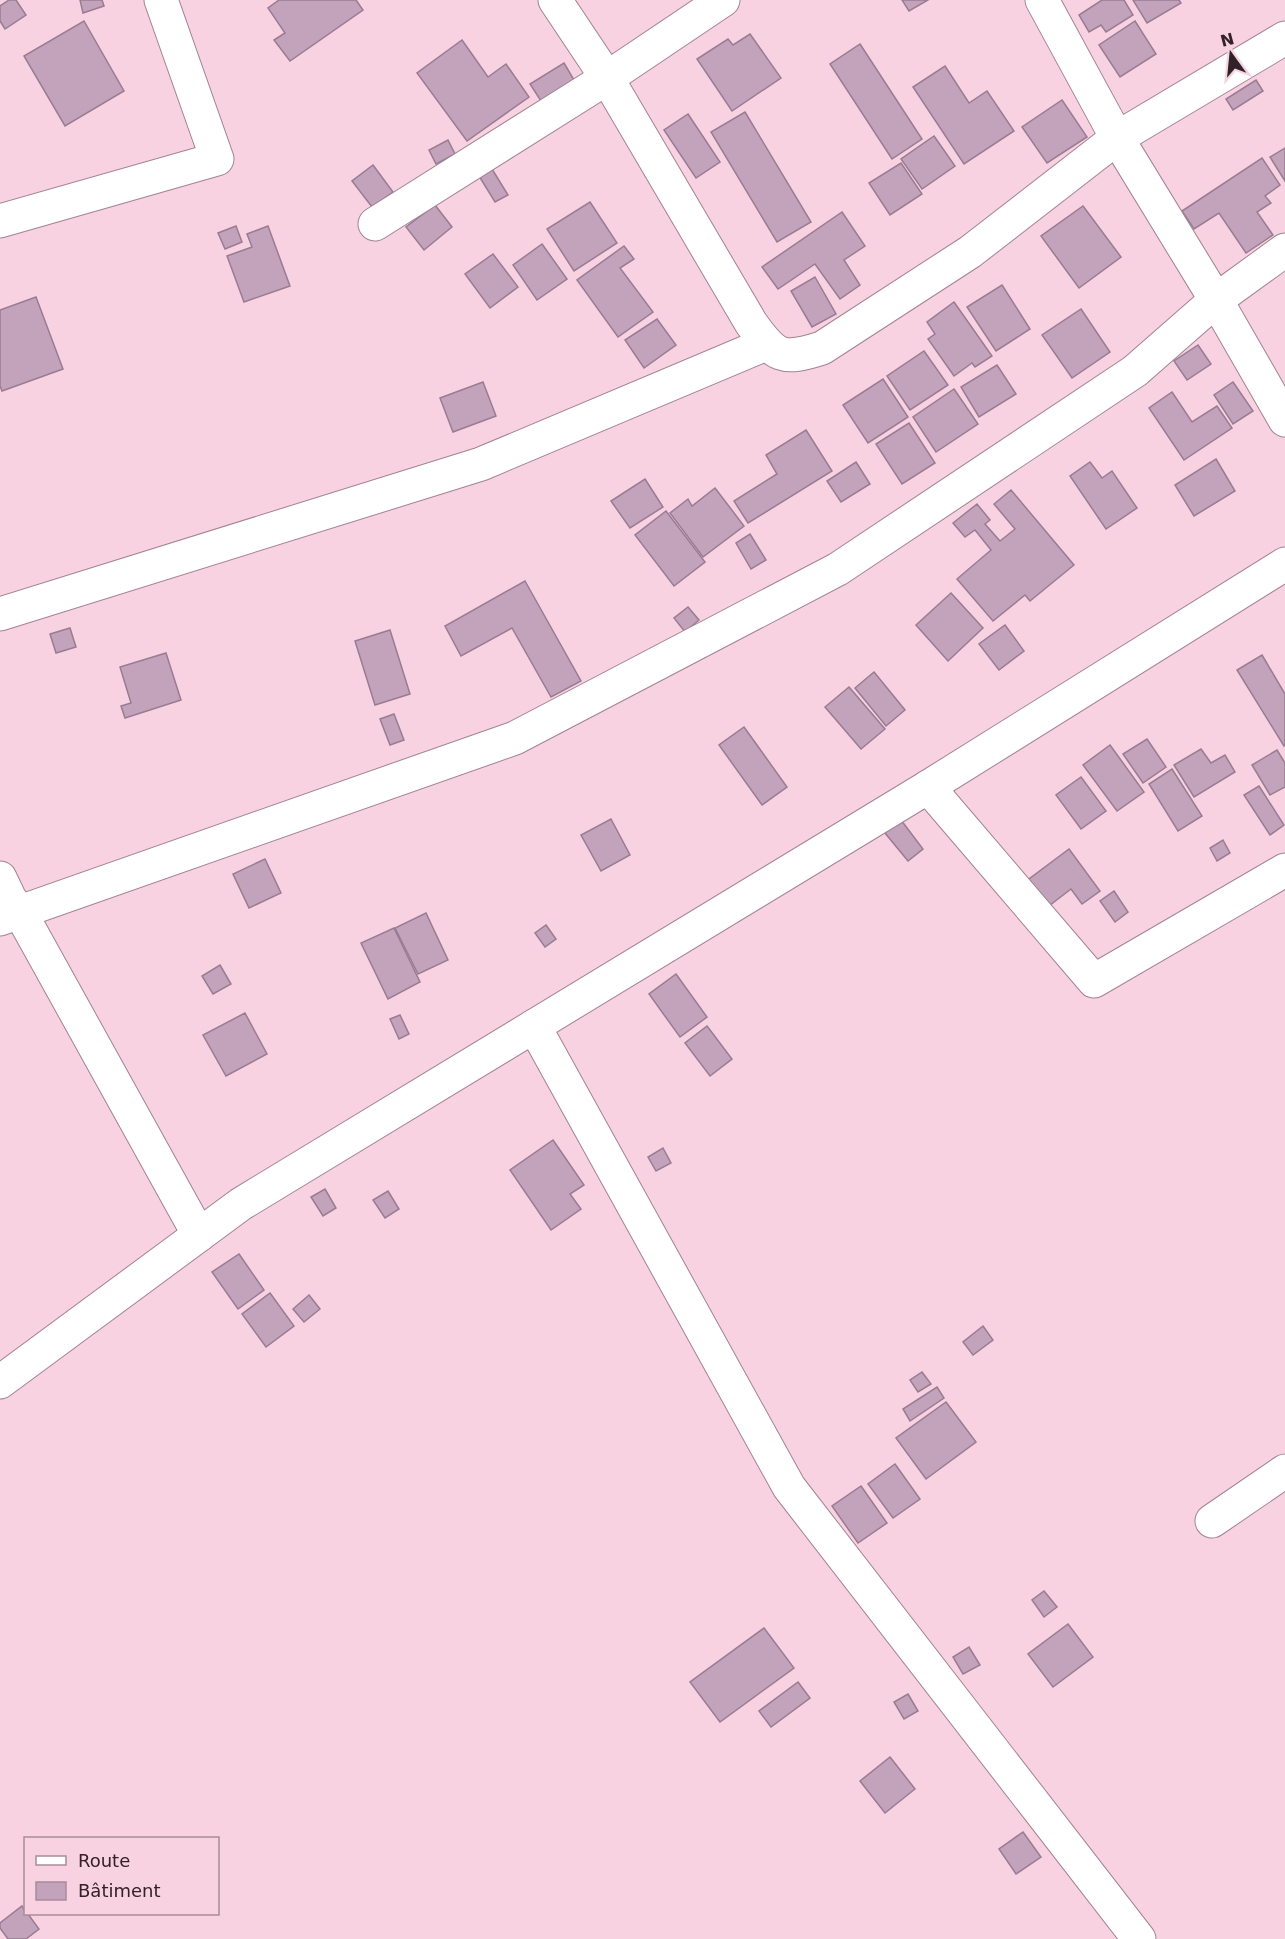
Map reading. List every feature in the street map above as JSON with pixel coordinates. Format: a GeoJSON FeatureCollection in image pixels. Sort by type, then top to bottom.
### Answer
{"type":"FeatureCollection","features":[{"type":"Feature","properties":{"kind":"street"},"geometry":{"type":"LineString","coordinates":[[0,221],[217,159],[161,0]]}},
{"type":"Feature","properties":{"kind":"street"},"geometry":{"type":"LineString","coordinates":[[555,0],[607,78],[751,323],[766,344],[783,355],[805,353],[822,348],[970,252],[1117,138],[1285,38]]}},
{"type":"Feature","properties":{"kind":"street"},"geometry":{"type":"LineString","coordinates":[[375,224],[607,78],[723,0]]}},
{"type":"Feature","properties":{"kind":"street"},"geometry":{"type":"LineString","coordinates":[[1042,0],[1117,138],[1216,300],[1285,420]]}},
{"type":"Feature","properties":{"kind":"street"},"geometry":{"type":"LineString","coordinates":[[10,915],[515,738],[838,569],[1135,371],[1216,300],[1285,250]]}},
{"type":"Feature","properties":{"kind":"street"},"geometry":{"type":"LineString","coordinates":[[0,614],[481,464],[766,344]]}},
{"type":"Feature","properties":{"kind":"street"},"geometry":{"type":"LineString","coordinates":[[0,1382],[241,1204],[928,787],[1285,564]]}},
{"type":"Feature","properties":{"kind":"street"},"geometry":{"type":"LineString","coordinates":[[928,787],[1094,981],[1285,870]]}},
{"type":"Feature","properties":{"kind":"street"},"geometry":{"type":"LineString","coordinates":[[0,878],[10,900],[10,915],[199,1235]]}},
{"type":"Feature","properties":{"kind":"street"},"geometry":{"type":"LineString","coordinates":[[534,1026],[789,1487],[1139,1939]]}},
{"type":"Feature","properties":{"kind":"street"},"geometry":{"type":"LineString","coordinates":[[1212,1521],[1285,1471]]}},
{"type":"Feature","properties":{"kind":"building"},"geometry":{"type":"Polygon","coordinates":[[[9,0],[16,0],[26,15],[5,29],[0,21],[0,6],[9,0]]]}},
{"type":"Feature","properties":{"kind":"building"},"geometry":{"type":"Polygon","coordinates":[[[80,0],[102,0],[104,6],[83,13],[80,0]]]}},
{"type":"Feature","properties":{"kind":"building"},"geometry":{"type":"Polygon","coordinates":[[[279,0],[356,0],[363,10],[290,61],[274,40],[285,33],[268,8],[279,0]]]}},
{"type":"Feature","properties":{"kind":"building"},"geometry":{"type":"Polygon","coordinates":[[[902,0],[928,0],[909,11],[902,0]]]}},
{"type":"Feature","properties":{"kind":"building"},"geometry":{"type":"Polygon","coordinates":[[[1102,0],[1124,0],[1133,15],[1106,32],[1101,25],[1089,32],[1079,15],[1102,0]]]}},
{"type":"Feature","properties":{"kind":"building"},"geometry":{"type":"Polygon","coordinates":[[[1133,0],[1179,0],[1181,3],[1147,23],[1133,0]]]}},
{"type":"Feature","properties":{"kind":"building"},"geometry":{"type":"Polygon","coordinates":[[[84,21],[124,91],[65,126],[24,56],[84,21]]]}},
{"type":"Feature","properties":{"kind":"building"},"geometry":{"type":"Polygon","coordinates":[[[1135,21],[1156,54],[1120,77],[1099,45],[1135,21]]]}},
{"type":"Feature","properties":{"kind":"building"},"geometry":{"type":"Polygon","coordinates":[[[750,34],[781,78],[732,111],[697,59],[728,39],[733,45],[750,34]]]}},
{"type":"Feature","properties":{"kind":"building"},"geometry":{"type":"Polygon","coordinates":[[[462,40],[488,77],[506,64],[529,97],[467,141],[417,73],[462,40]]]}},
{"type":"Feature","properties":{"kind":"building"},"geometry":{"type":"Polygon","coordinates":[[[860,44],[922,139],[892,159],[830,64],[860,44]]]}},
{"type":"Feature","properties":{"kind":"building"},"geometry":{"type":"Polygon","coordinates":[[[564,63],[574,80],[541,101],[530,84],[564,63]]]}},
{"type":"Feature","properties":{"kind":"building"},"geometry":{"type":"Polygon","coordinates":[[[945,66],[969,103],[987,91],[1014,131],[964,164],[913,87],[945,66]]]}},
{"type":"Feature","properties":{"kind":"building"},"geometry":{"type":"Polygon","coordinates":[[[1256,80],[1263,91],[1233,110],[1226,99],[1256,80]]]}},
{"type":"Feature","properties":{"kind":"building"},"geometry":{"type":"Polygon","coordinates":[[[1062,100],[1087,137],[1047,163],[1022,127],[1062,100]]]}},
{"type":"Feature","properties":{"kind":"building"},"geometry":{"type":"Polygon","coordinates":[[[745,112],[811,222],[777,242],[711,132],[745,112]]]}},
{"type":"Feature","properties":{"kind":"building"},"geometry":{"type":"Polygon","coordinates":[[[688,114],[720,162],[696,178],[664,130],[688,114]]]}},
{"type":"Feature","properties":{"kind":"building"},"geometry":{"type":"Polygon","coordinates":[[[934,136],[955,166],[922,189],[901,159],[934,136]]]}},
{"type":"Feature","properties":{"kind":"building"},"geometry":{"type":"Polygon","coordinates":[[[448,140],[455,154],[436,164],[429,150],[448,140]]]}},
{"type":"Feature","properties":{"kind":"building"},"geometry":{"type":"Polygon","coordinates":[[[1285,148],[1285,181],[1270,157],[1285,148]]]}},
{"type":"Feature","properties":{"kind":"building"},"geometry":{"type":"Polygon","coordinates":[[[1262,158],[1280,185],[1265,196],[1271,203],[1257,212],[1273,235],[1246,253],[1219,213],[1194,229],[1182,211],[1262,158]]]}},
{"type":"Feature","properties":{"kind":"building"},"geometry":{"type":"Polygon","coordinates":[[[901,163],[922,194],[890,215],[869,183],[901,163]]]}},
{"type":"Feature","properties":{"kind":"building"},"geometry":{"type":"Polygon","coordinates":[[[373,165],[393,192],[372,207],[352,181],[373,165]]]}},
{"type":"Feature","properties":{"kind":"building"},"geometry":{"type":"Polygon","coordinates":[[[492,169],[508,195],[495,202],[479,176],[492,169]]]}},
{"type":"Feature","properties":{"kind":"building"},"geometry":{"type":"Polygon","coordinates":[[[590,202],[617,243],[574,271],[547,229],[590,202]]]}},
{"type":"Feature","properties":{"kind":"building"},"geometry":{"type":"Polygon","coordinates":[[[435,205],[452,227],[424,250],[406,227],[435,205]]]}},
{"type":"Feature","properties":{"kind":"building"},"geometry":{"type":"Polygon","coordinates":[[[1083,206],[1121,257],[1079,288],[1041,236],[1083,206]]]}},
{"type":"Feature","properties":{"kind":"building"},"geometry":{"type":"Polygon","coordinates":[[[842,212],[865,246],[844,260],[860,285],[840,299],[815,264],[778,289],[762,267],[842,212]]]}},
{"type":"Feature","properties":{"kind":"building"},"geometry":{"type":"Polygon","coordinates":[[[236,226],[242,242],[225,249],[218,233],[236,226]]]}},
{"type":"Feature","properties":{"kind":"building"},"geometry":{"type":"Polygon","coordinates":[[[268,226],[290,286],[244,302],[227,256],[252,247],[247,234],[268,226]]]}},
{"type":"Feature","properties":{"kind":"building"},"geometry":{"type":"Polygon","coordinates":[[[542,244],[567,279],[537,300],[513,265],[542,244]]]}},
{"type":"Feature","properties":{"kind":"building"},"geometry":{"type":"Polygon","coordinates":[[[624,246],[634,259],[620,268],[653,312],[618,337],[577,280],[624,246]]]}},
{"type":"Feature","properties":{"kind":"building"},"geometry":{"type":"Polygon","coordinates":[[[493,254],[518,287],[490,308],[465,274],[493,254]]]}},
{"type":"Feature","properties":{"kind":"building"},"geometry":{"type":"Polygon","coordinates":[[[815,277],[836,314],[812,327],[791,291],[815,277]]]}},
{"type":"Feature","properties":{"kind":"building"},"geometry":{"type":"Polygon","coordinates":[[[1002,285],[1030,329],[996,351],[967,307],[1002,285]]]}},
{"type":"Feature","properties":{"kind":"building"},"geometry":{"type":"Polygon","coordinates":[[[36,297],[63,369],[2,391],[0,386],[0,310],[36,297]]]}},
{"type":"Feature","properties":{"kind":"building"},"geometry":{"type":"Polygon","coordinates":[[[954,302],[992,356],[975,367],[972,363],[954,376],[928,339],[935,334],[927,322],[954,302]]]}},
{"type":"Feature","properties":{"kind":"building"},"geometry":{"type":"Polygon","coordinates":[[[1081,309],[1110,352],[1072,378],[1042,335],[1081,309]]]}},
{"type":"Feature","properties":{"kind":"building"},"geometry":{"type":"Polygon","coordinates":[[[657,319],[676,345],[644,368],[625,340],[657,319]]]}},
{"type":"Feature","properties":{"kind":"building"},"geometry":{"type":"Polygon","coordinates":[[[1198,345],[1211,364],[1187,380],[1174,361],[1198,345]]]}},
{"type":"Feature","properties":{"kind":"building"},"geometry":{"type":"Polygon","coordinates":[[[924,351],[948,385],[910,410],[887,376],[924,351]]]}},
{"type":"Feature","properties":{"kind":"building"},"geometry":{"type":"Polygon","coordinates":[[[997,365],[1016,394],[979,417],[961,387],[997,365]]]}},
{"type":"Feature","properties":{"kind":"building"},"geometry":{"type":"Polygon","coordinates":[[[883,379],[908,417],[868,443],[843,405],[883,379]]]}},
{"type":"Feature","properties":{"kind":"building"},"geometry":{"type":"Polygon","coordinates":[[[483,382],[496,416],[453,432],[440,398],[483,382]]]}},
{"type":"Feature","properties":{"kind":"building"},"geometry":{"type":"Polygon","coordinates":[[[1233,382],[1253,411],[1233,424],[1214,395],[1233,382]]]}},
{"type":"Feature","properties":{"kind":"building"},"geometry":{"type":"Polygon","coordinates":[[[954,389],[978,424],[936,452],[913,417],[954,389]]]}},
{"type":"Feature","properties":{"kind":"building"},"geometry":{"type":"Polygon","coordinates":[[[1172,392],[1192,422],[1217,406],[1232,428],[1184,460],[1149,408],[1172,392]]]}},
{"type":"Feature","properties":{"kind":"building"},"geometry":{"type":"Polygon","coordinates":[[[909,423],[935,463],[902,484],[876,444],[909,423]]]}},
{"type":"Feature","properties":{"kind":"building"},"geometry":{"type":"Polygon","coordinates":[[[806,430],[832,471],[748,523],[734,501],[777,474],[766,455],[806,430]]]}},
{"type":"Feature","properties":{"kind":"building"},"geometry":{"type":"Polygon","coordinates":[[[1216,459],[1235,491],[1194,516],[1175,485],[1216,459]]]}},
{"type":"Feature","properties":{"kind":"building"},"geometry":{"type":"Polygon","coordinates":[[[856,462],[870,484],[841,502],[827,481],[856,462]]]}},
{"type":"Feature","properties":{"kind":"building"},"geometry":{"type":"Polygon","coordinates":[[[1090,462],[1102,478],[1112,471],[1137,508],[1106,529],[1070,476],[1090,462]]]}},
{"type":"Feature","properties":{"kind":"building"},"geometry":{"type":"Polygon","coordinates":[[[645,479],[663,507],[630,528],[611,501],[645,479]]]}},
{"type":"Feature","properties":{"kind":"building"},"geometry":{"type":"Polygon","coordinates":[[[715,488],[744,526],[703,557],[670,513],[688,499],[692,506],[715,488]]]}},
{"type":"Feature","properties":{"kind":"building"},"geometry":{"type":"Polygon","coordinates":[[[1011,490],[1074,565],[1030,601],[1025,595],[993,621],[957,579],[991,550],[975,530],[965,537],[953,523],[977,504],[990,520],[985,524],[1000,541],[1015,529],[994,504],[1011,490]]]}},
{"type":"Feature","properties":{"kind":"building"},"geometry":{"type":"Polygon","coordinates":[[[666,511],[705,562],[674,586],[635,535],[666,511]]]}},
{"type":"Feature","properties":{"kind":"building"},"geometry":{"type":"Polygon","coordinates":[[[750,534],[766,560],[751,569],[736,543],[750,534]]]}},
{"type":"Feature","properties":{"kind":"building"},"geometry":{"type":"Polygon","coordinates":[[[525,581],[581,681],[551,697],[512,628],[461,656],[445,626],[525,581]]]}},
{"type":"Feature","properties":{"kind":"building"},"geometry":{"type":"Polygon","coordinates":[[[951,593],[983,628],[948,661],[916,625],[951,593]]]}},
{"type":"Feature","properties":{"kind":"building"},"geometry":{"type":"Polygon","coordinates":[[[688,607],[699,620],[685,632],[674,618],[688,607]]]}},
{"type":"Feature","properties":{"kind":"building"},"geometry":{"type":"Polygon","coordinates":[[[1005,625],[1024,651],[999,670],[979,644],[1005,625]]]}},
{"type":"Feature","properties":{"kind":"building"},"geometry":{"type":"Polygon","coordinates":[[[70,628],[76,647],[56,653],[50,634],[70,628]]]}},
{"type":"Feature","properties":{"kind":"building"},"geometry":{"type":"Polygon","coordinates":[[[390,630],[410,694],[375,705],[355,641],[390,630]]]}},
{"type":"Feature","properties":{"kind":"building"},"geometry":{"type":"Polygon","coordinates":[[[166,653],[181,700],[125,718],[121,706],[131,703],[120,667],[166,653]]]}},
{"type":"Feature","properties":{"kind":"building"},"geometry":{"type":"Polygon","coordinates":[[[1262,655],[1285,694],[1284,746],[1237,670],[1262,655]]]}},
{"type":"Feature","properties":{"kind":"building"},"geometry":{"type":"Polygon","coordinates":[[[874,672],[905,710],[886,726],[855,688],[874,672]]]}},
{"type":"Feature","properties":{"kind":"building"},"geometry":{"type":"Polygon","coordinates":[[[849,687],[885,729],[861,749],[825,707],[849,687]]]}},
{"type":"Feature","properties":{"kind":"building"},"geometry":{"type":"Polygon","coordinates":[[[394,714],[404,740],[390,745],[380,719],[394,714]]]}},
{"type":"Feature","properties":{"kind":"building"},"geometry":{"type":"Polygon","coordinates":[[[744,727],[787,787],[762,805],[719,745],[744,727]]]}},
{"type":"Feature","properties":{"kind":"building"},"geometry":{"type":"Polygon","coordinates":[[[1147,739],[1166,767],[1143,783],[1123,754],[1147,739]]]}},
{"type":"Feature","properties":{"kind":"building"},"geometry":{"type":"Polygon","coordinates":[[[1110,745],[1144,792],[1117,811],[1083,765],[1110,745]]]}},
{"type":"Feature","properties":{"kind":"building"},"geometry":{"type":"Polygon","coordinates":[[[1201,749],[1211,763],[1225,755],[1235,772],[1194,797],[1174,765],[1201,749]]]}},
{"type":"Feature","properties":{"kind":"building"},"geometry":{"type":"Polygon","coordinates":[[[1277,750],[1285,763],[1285,787],[1270,795],[1252,765],[1277,750]]]}},
{"type":"Feature","properties":{"kind":"building"},"geometry":{"type":"Polygon","coordinates":[[[1172,769],[1202,816],[1178,831],[1149,784],[1172,769]]]}},
{"type":"Feature","properties":{"kind":"building"},"geometry":{"type":"Polygon","coordinates":[[[1081,777],[1106,811],[1081,829],[1056,795],[1081,777]]]}},
{"type":"Feature","properties":{"kind":"building"},"geometry":{"type":"Polygon","coordinates":[[[1259,786],[1284,825],[1270,835],[1244,795],[1259,786]]]}},
{"type":"Feature","properties":{"kind":"building"},"geometry":{"type":"Polygon","coordinates":[[[611,819],[630,855],[601,871],[581,835],[611,819]]]}},
{"type":"Feature","properties":{"kind":"building"},"geometry":{"type":"Polygon","coordinates":[[[901,820],[923,849],[908,861],[885,833],[901,820]]]}},
{"type":"Feature","properties":{"kind":"building"},"geometry":{"type":"Polygon","coordinates":[[[1223,840],[1230,853],[1217,861],[1210,848],[1223,840]]]}},
{"type":"Feature","properties":{"kind":"building"},"geometry":{"type":"Polygon","coordinates":[[[1069,849],[1100,891],[1082,904],[1071,889],[1045,909],[1025,882],[1069,849]]]}},
{"type":"Feature","properties":{"kind":"building"},"geometry":{"type":"Polygon","coordinates":[[[265,859],[281,893],[249,908],[233,874],[265,859]]]}},
{"type":"Feature","properties":{"kind":"building"},"geometry":{"type":"Polygon","coordinates":[[[1114,891],[1128,912],[1115,922],[1100,901],[1114,891]]]}},
{"type":"Feature","properties":{"kind":"building"},"geometry":{"type":"Polygon","coordinates":[[[426,913],[448,960],[418,974],[395,928],[426,913]]]}},
{"type":"Feature","properties":{"kind":"building"},"geometry":{"type":"Polygon","coordinates":[[[546,925],[556,939],[545,947],[535,933],[546,925]]]}},
{"type":"Feature","properties":{"kind":"building"},"geometry":{"type":"Polygon","coordinates":[[[394,928],[420,982],[388,999],[361,943],[394,928]]]}},
{"type":"Feature","properties":{"kind":"building"},"geometry":{"type":"Polygon","coordinates":[[[220,965],[231,984],[213,994],[202,976],[220,965]]]}},
{"type":"Feature","properties":{"kind":"building"},"geometry":{"type":"Polygon","coordinates":[[[676,974],[707,1017],[680,1037],[649,994],[676,974]]]}},
{"type":"Feature","properties":{"kind":"building"},"geometry":{"type":"Polygon","coordinates":[[[245,1013],[267,1054],[226,1076],[203,1035],[245,1013]]]}},
{"type":"Feature","properties":{"kind":"building"},"geometry":{"type":"Polygon","coordinates":[[[400,1015],[409,1034],[399,1039],[390,1019],[400,1015]]]}},
{"type":"Feature","properties":{"kind":"building"},"geometry":{"type":"Polygon","coordinates":[[[707,1026],[732,1059],[710,1076],[685,1043],[707,1026]]]}},
{"type":"Feature","properties":{"kind":"building"},"geometry":{"type":"Polygon","coordinates":[[[553,1140],[584,1185],[570,1194],[581,1209],[551,1230],[510,1170],[553,1140]]]}},
{"type":"Feature","properties":{"kind":"building"},"geometry":{"type":"Polygon","coordinates":[[[663,1148],[671,1163],[656,1171],[648,1157],[663,1148]]]}},
{"type":"Feature","properties":{"kind":"building"},"geometry":{"type":"Polygon","coordinates":[[[325,1189],[336,1208],[323,1216],[311,1197],[325,1189]]]}},
{"type":"Feature","properties":{"kind":"building"},"geometry":{"type":"Polygon","coordinates":[[[388,1191],[399,1209],[385,1218],[373,1200],[388,1191]]]}},
{"type":"Feature","properties":{"kind":"building"},"geometry":{"type":"Polygon","coordinates":[[[239,1254],[264,1290],[238,1309],[212,1272],[239,1254]]]}},
{"type":"Feature","properties":{"kind":"building"},"geometry":{"type":"Polygon","coordinates":[[[270,1293],[294,1326],[266,1347],[242,1314],[270,1293]]]}},
{"type":"Feature","properties":{"kind":"building"},"geometry":{"type":"Polygon","coordinates":[[[309,1295],[320,1309],[304,1322],[293,1309],[309,1295]]]}},
{"type":"Feature","properties":{"kind":"building"},"geometry":{"type":"Polygon","coordinates":[[[983,1326],[993,1340],[973,1355],[963,1342],[983,1326]]]}},
{"type":"Feature","properties":{"kind":"building"},"geometry":{"type":"Polygon","coordinates":[[[922,1372],[931,1384],[918,1392],[910,1380],[922,1372]]]}},
{"type":"Feature","properties":{"kind":"building"},"geometry":{"type":"Polygon","coordinates":[[[937,1387],[944,1398],[910,1421],[903,1409],[937,1387]]]}},
{"type":"Feature","properties":{"kind":"building"},"geometry":{"type":"Polygon","coordinates":[[[946,1402],[976,1442],[926,1479],[896,1438],[946,1402]]]}},
{"type":"Feature","properties":{"kind":"building"},"geometry":{"type":"Polygon","coordinates":[[[895,1464],[920,1499],[893,1518],[868,1484],[895,1464]]]}},
{"type":"Feature","properties":{"kind":"building"},"geometry":{"type":"Polygon","coordinates":[[[861,1486],[887,1523],[858,1543],[832,1506],[861,1486]]]}},
{"type":"Feature","properties":{"kind":"building"},"geometry":{"type":"Polygon","coordinates":[[[1044,1591],[1057,1607],[1044,1617],[1032,1600],[1044,1591]]]}},
{"type":"Feature","properties":{"kind":"building"},"geometry":{"type":"Polygon","coordinates":[[[1068,1624],[1093,1657],[1053,1687],[1028,1654],[1068,1624]]]}},
{"type":"Feature","properties":{"kind":"building"},"geometry":{"type":"Polygon","coordinates":[[[764,1628],[794,1668],[720,1722],[690,1682],[764,1628]]]}},
{"type":"Feature","properties":{"kind":"building"},"geometry":{"type":"Polygon","coordinates":[[[969,1647],[980,1665],[963,1674],[953,1657],[969,1647]]]}},
{"type":"Feature","properties":{"kind":"building"},"geometry":{"type":"Polygon","coordinates":[[[798,1682],[810,1698],[771,1727],[759,1711],[798,1682]]]}},
{"type":"Feature","properties":{"kind":"building"},"geometry":{"type":"Polygon","coordinates":[[[908,1694],[918,1711],[904,1719],[894,1702],[908,1694]]]}},
{"type":"Feature","properties":{"kind":"building"},"geometry":{"type":"Polygon","coordinates":[[[890,1757],[915,1789],[885,1813],[860,1781],[890,1757]]]}},
{"type":"Feature","properties":{"kind":"building"},"geometry":{"type":"Polygon","coordinates":[[[1023,1832],[1041,1857],[1016,1874],[999,1849],[1023,1832]]]}},
{"type":"Feature","properties":{"kind":"building"},"geometry":{"type":"Polygon","coordinates":[[[22,1906],[24,1915],[29,1915],[39,1929],[26,1939],[8,1939],[0,1928],[0,1923],[22,1906]]]}}]}
